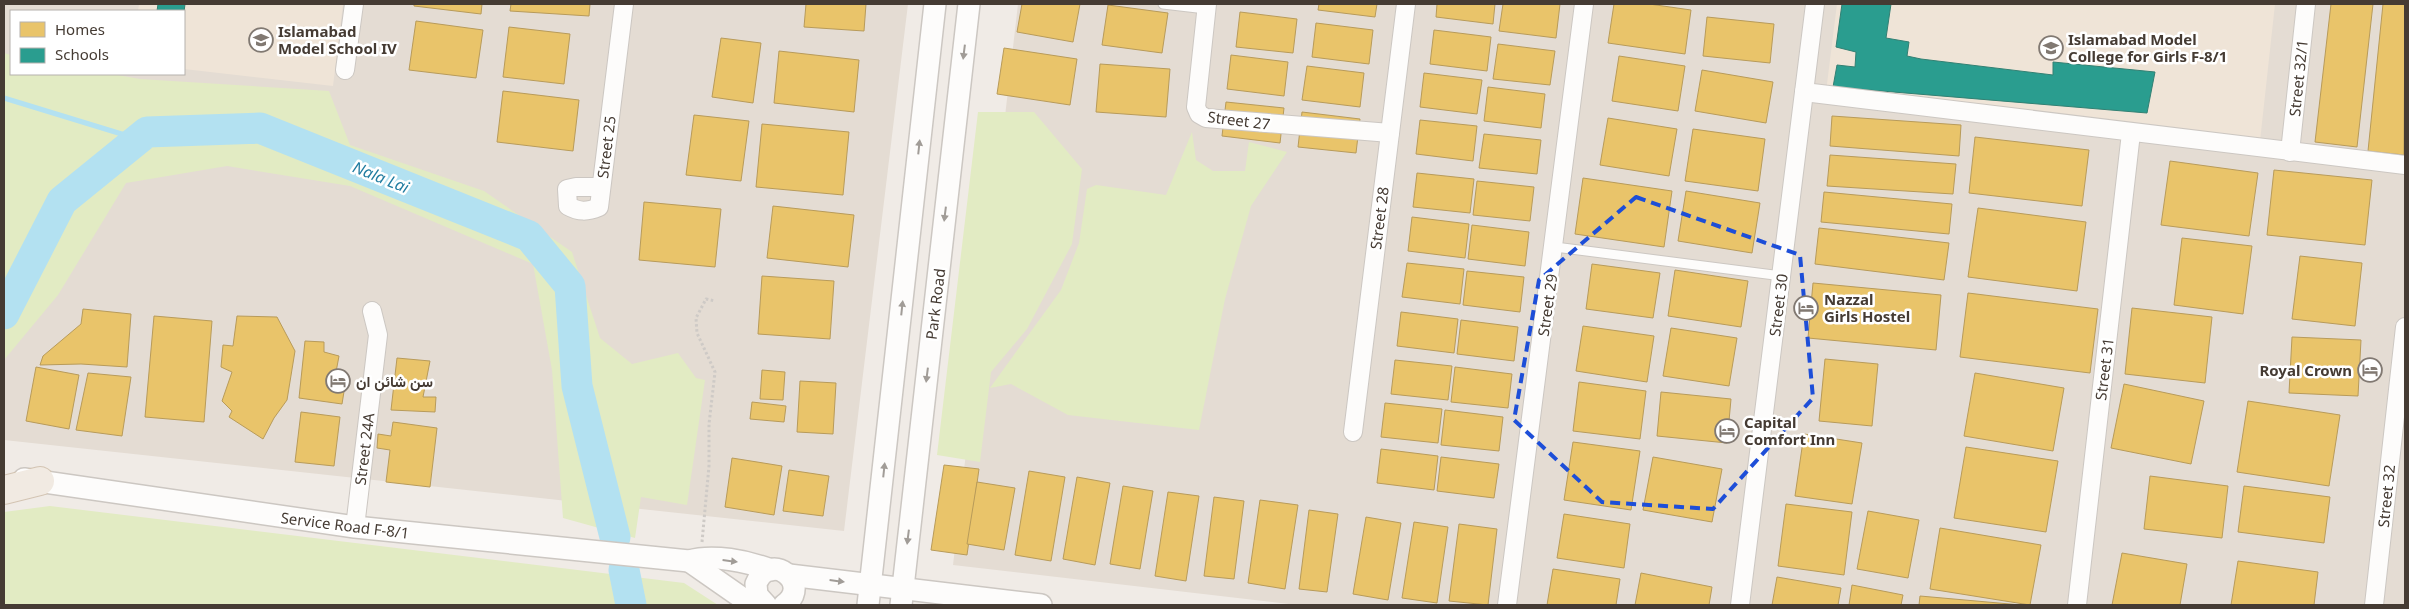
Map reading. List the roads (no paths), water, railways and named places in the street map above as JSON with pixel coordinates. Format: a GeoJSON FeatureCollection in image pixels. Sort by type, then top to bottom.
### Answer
{"type":"FeatureCollection","features":[{"type":"Feature","properties":{"kind":"main road"},"geometry":{"type":"LineString","coordinates":[[4,490],[40,481]]}},
{"type":"Feature","properties":{"kind":"street"},"geometry":{"type":"LineString","coordinates":[[345,70],[354,4]]}},
{"type":"Feature","properties":{"kind":"street","name":"Street 25"},"geometry":{"type":"LineString","coordinates":[[599,187],[567,189],[568,206],[577,211],[590,211],[599,207],[624,4]]}},
{"type":"Feature","properties":{"kind":"street"},"geometry":{"type":"LineString","coordinates":[[869,595],[935,4]]}},
{"type":"Feature","properties":{"kind":"street","name":"Park Road"},"geometry":{"type":"LineString","coordinates":[[902,597],[969,4]]}},
{"type":"Feature","properties":{"kind":"street","name":"Street 28"},"geometry":{"type":"LineString","coordinates":[[1353,432],[1406,4]]}},
{"type":"Feature","properties":{"kind":"street","name":"Street 29"},"geometry":{"type":"LineString","coordinates":[[1507,605],[1555,247],[1584,4]]}},
{"type":"Feature","properties":{"kind":"street","name":"Street 30"},"geometry":{"type":"LineString","coordinates":[[1740,605],[1815,4]]}},
{"type":"Feature","properties":{"kind":"street","name":"Street 32/1"},"geometry":{"type":"LineString","coordinates":[[2290,152],[2306,4]]}},
{"type":"Feature","properties":{"kind":"street","name":"Street 27"},"geometry":{"type":"LineString","coordinates":[[1206,7],[1196,107],[1199,114],[1206,118],[1390,133]]}},
{"type":"Feature","properties":{"kind":"street"},"geometry":{"type":"LineString","coordinates":[[1804,92],[2405,166]]}},
{"type":"Feature","properties":{"kind":"street","name":"Street 31"},"geometry":{"type":"LineString","coordinates":[[2077,605],[2131,133]]}},
{"type":"Feature","properties":{"kind":"street","name":"Street 24Α"},"geometry":{"type":"LineString","coordinates":[[355,528],[378,335],[372,311]]}},
{"type":"Feature","properties":{"kind":"street","name":"Street 32"},"geometry":{"type":"LineString","coordinates":[[2374,605],[2405,327]]}},
{"type":"Feature","properties":{"kind":"street","name":"Service Road F-8/1"},"geometry":{"type":"LineString","coordinates":[[4,477],[355,528],[754,564],[869,595],[1041,605]]}},
{"type":"Feature","properties":{"kind":"street","name":"Service Road F-8/1"},"geometry":{"type":"LineString","coordinates":[[695,560],[745,600],[775,604]]}},
{"type":"Feature","properties":{"kind":"street"},"geometry":{"type":"LineString","coordinates":[[780,572],[794,590],[775,604],[756,590],[758,579],[780,572]]}},
{"type":"Feature","properties":{"kind":"lane"},"geometry":{"type":"LineString","coordinates":[[1162,4],[1206,7]]}},
{"type":"Feature","properties":{"kind":"lane"},"geometry":{"type":"LineString","coordinates":[[1555,247],[1782,276]]}},
{"type":"Feature","properties":{"kind":"waterway"},"geometry":{"type":"LineString","coordinates":[[4,98],[138,139]]}},
{"type":"Feature","properties":{"kind":"waterway","name":"Nala Lai"},"geometry":{"type":"LineString","coordinates":[[4,314],[62,201],[147,132],[260,128],[529,236],[570,286],[577,386],[615,537]]}},
{"type":"Feature","properties":{"kind":"waterway","name":"Nala Lai"},"geometry":{"type":"LineString","coordinates":[[624,570],[631,605]]}},
{"type":"Feature","properties":{"kind":"place","name":"Islamabad Model School IV"},"geometry":{"type":"Point","coordinates":[261,40]}},
{"type":"Feature","properties":{"kind":"place","name":"Islamabad Model College for Girls F-8/1"},"geometry":{"type":"Point","coordinates":[2051,48]}},
{"type":"Feature","properties":{"kind":"place","name":"Nazzal Girls Hostel"},"geometry":{"type":"Point","coordinates":[1806,308]}},
{"type":"Feature","properties":{"kind":"place","name":"Royal Crown"},"geometry":{"type":"Point","coordinates":[2370,370]}},
{"type":"Feature","properties":{"kind":"place","name":"سن شائن ان"},"geometry":{"type":"Point","coordinates":[338,381]}},
{"type":"Feature","properties":{"kind":"place","name":"Capital Comfort Inn"},"geometry":{"type":"Point","coordinates":[1727,431]}}]}
